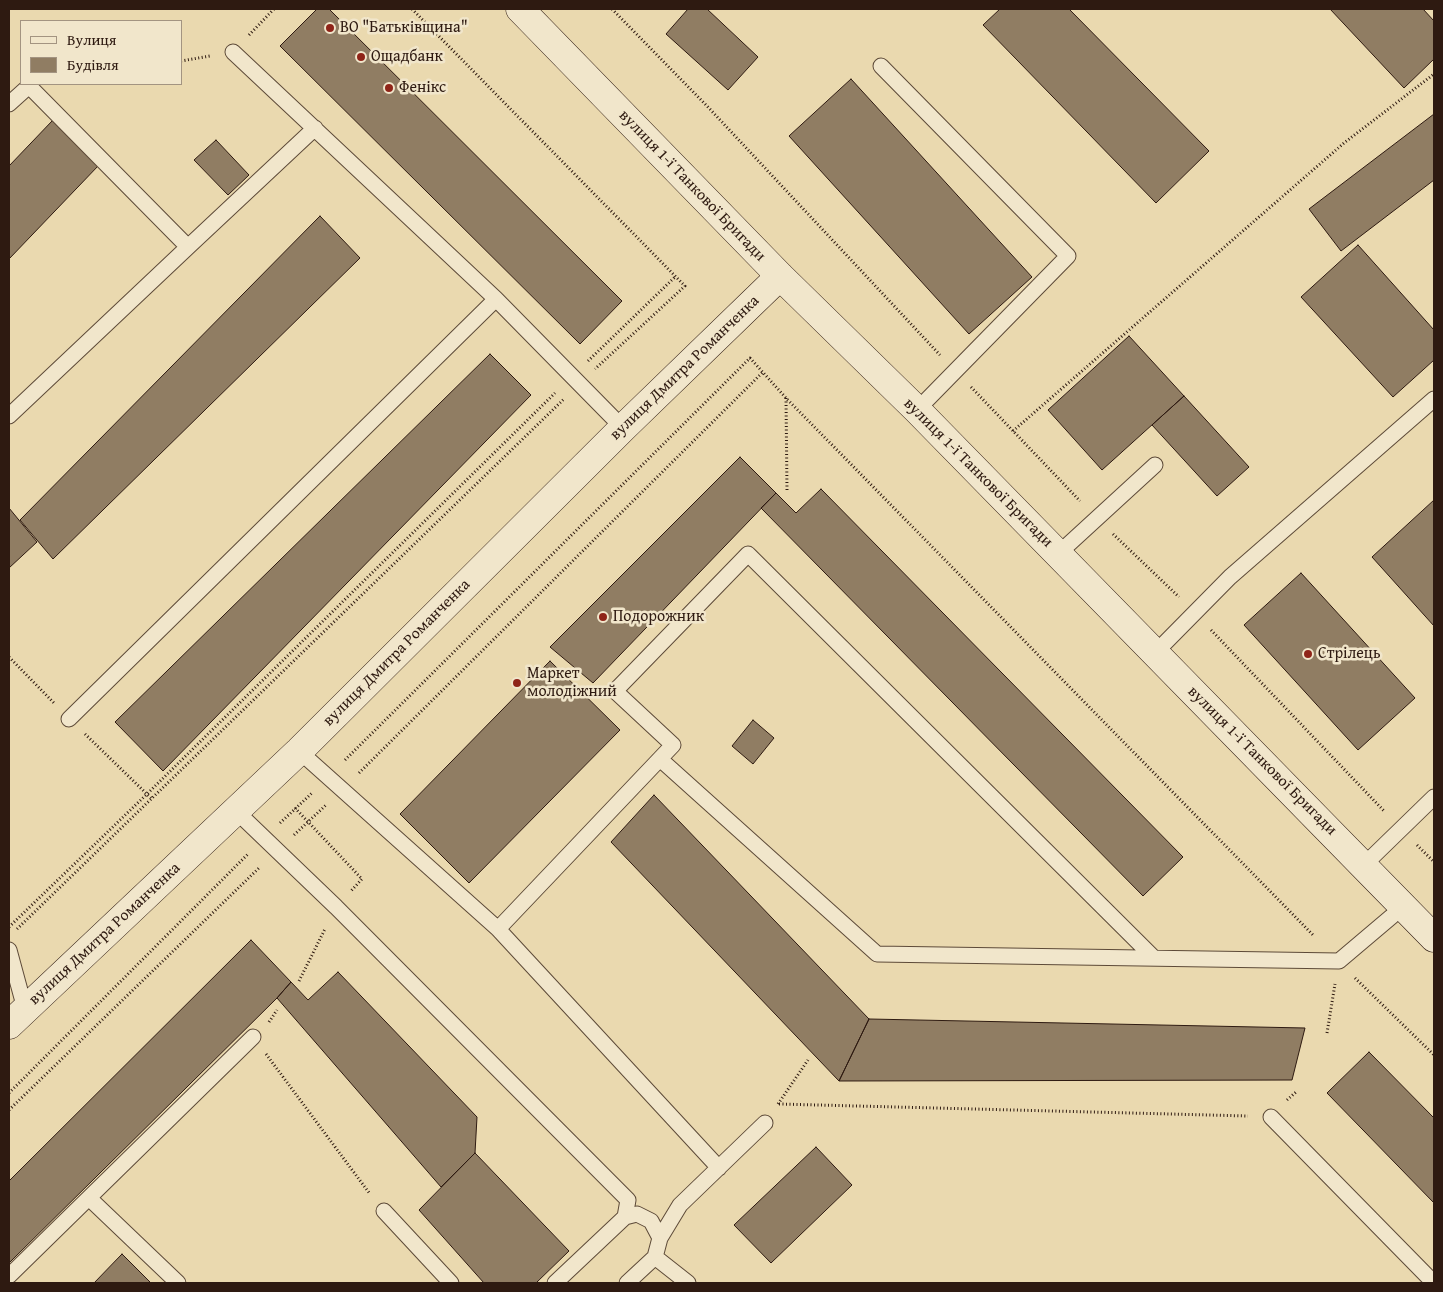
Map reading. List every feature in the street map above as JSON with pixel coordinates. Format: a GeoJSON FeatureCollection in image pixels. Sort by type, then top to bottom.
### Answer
{"type":"FeatureCollection","features":[{"type":"Feature","properties":{"kind":"main road","name":"вулиця 1-ї Танкової Бригади"},"geometry":{"type":"LineString","coordinates":[[520,9],[780,276],[917,410],[1434,938]]}},
{"type":"Feature","properties":{"kind":"main road","name":"вулиця Дмитра Романченка"},"geometry":{"type":"LineString","coordinates":[[17,1017],[299,751],[623,428],[780,276]]}},
{"type":"Feature","properties":{"kind":"lane"},"geometry":{"type":"LineString","coordinates":[[233,52],[496,298],[623,428]]}},
{"type":"Feature","properties":{"kind":"lane"},"geometry":{"type":"LineString","coordinates":[[881,66],[1068,256],[917,410]]}},
{"type":"Feature","properties":{"kind":"lane"},"geometry":{"type":"LineString","coordinates":[[9,104],[29,86],[188,247]]}},
{"type":"Feature","properties":{"kind":"lane"},"geometry":{"type":"LineString","coordinates":[[9,416],[315,128]]}},
{"type":"Feature","properties":{"kind":"lane"},"geometry":{"type":"LineString","coordinates":[[70,719],[496,298]]}},
{"type":"Feature","properties":{"kind":"lane"},"geometry":{"type":"LineString","coordinates":[[1155,653],[1230,577],[1434,399]]}},
{"type":"Feature","properties":{"kind":"lane"},"geometry":{"type":"LineString","coordinates":[[1058,554],[1155,466]]}},
{"type":"Feature","properties":{"kind":"lane"},"geometry":{"type":"LineString","coordinates":[[498,929],[674,745],[615,692],[748,554],[1154,958]]}},
{"type":"Feature","properties":{"kind":"lane"},"geometry":{"type":"LineString","coordinates":[[299,751],[498,929],[719,1168]]}},
{"type":"Feature","properties":{"kind":"lane"},"geometry":{"type":"LineString","coordinates":[[660,759],[877,954],[1339,961],[1404,906]]}},
{"type":"Feature","properties":{"kind":"lane"},"geometry":{"type":"LineString","coordinates":[[1364,865],[1434,797]]}},
{"type":"Feature","properties":{"kind":"lane"},"geometry":{"type":"LineString","coordinates":[[236,811],[357,928],[628,1200],[625,1217]]}},
{"type":"Feature","properties":{"kind":"lane"},"geometry":{"type":"LineString","coordinates":[[9,950],[17,1017]]}},
{"type":"Feature","properties":{"kind":"lane"},"geometry":{"type":"LineString","coordinates":[[9,1276],[253,1037]]}},
{"type":"Feature","properties":{"kind":"lane"},"geometry":{"type":"LineString","coordinates":[[1271,1117],[1434,1283]]}},
{"type":"Feature","properties":{"kind":"lane"},"geometry":{"type":"LineString","coordinates":[[627,1283],[656,1257],[660,1238],[680,1205],[765,1123]]}},
{"type":"Feature","properties":{"kind":"lane"},"geometry":{"type":"LineString","coordinates":[[89,1198],[178,1283]]}},
{"type":"Feature","properties":{"kind":"lane"},"geometry":{"type":"LineString","coordinates":[[384,1211],[451,1283]]}},
{"type":"Feature","properties":{"kind":"lane"},"geometry":{"type":"LineString","coordinates":[[555,1283],[625,1217],[637,1214],[651,1221],[660,1238]]}},
{"type":"Feature","properties":{"kind":"lane"},"geometry":{"type":"LineString","coordinates":[[656,1257],[688,1283]]}},
{"type":"Feature","properties":{"kind":"path"},"geometry":{"type":"LineString","coordinates":[[182,61],[233,52],[274,9]]}},
{"type":"Feature","properties":{"kind":"path"},"geometry":{"type":"LineString","coordinates":[[9,928],[575,381],[685,286],[412,9]]}},
{"type":"Feature","properties":{"kind":"path"},"geometry":{"type":"LineString","coordinates":[[612,9],[714,113],[955,371]]}},
{"type":"Feature","properties":{"kind":"path"},"geometry":{"type":"LineString","coordinates":[[1013,431],[1344,143],[1434,74]]}},
{"type":"Feature","properties":{"kind":"path"},"geometry":{"type":"LineString","coordinates":[[16,930],[498,464],[676,276]]}},
{"type":"Feature","properties":{"kind":"path"},"geometry":{"type":"LineString","coordinates":[[9,1093],[750,358],[786,398],[1339,961],[1434,1055]]}},
{"type":"Feature","properties":{"kind":"path"},"geometry":{"type":"LineString","coordinates":[[9,1110],[277,851],[343,790],[764,372]]}},
{"type":"Feature","properties":{"kind":"path"},"geometry":{"type":"LineString","coordinates":[[786,398],[787,490]]}},
{"type":"Feature","properties":{"kind":"path"},"geometry":{"type":"LineString","coordinates":[[1327,1033],[1339,961]]}},
{"type":"Feature","properties":{"kind":"path"},"geometry":{"type":"LineString","coordinates":[[253,1037],[384,1211]]}},
{"type":"Feature","properties":{"kind":"path"},"geometry":{"type":"LineString","coordinates":[[808,1060],[779,1104],[1271,1117]]}},
{"type":"Feature","properties":{"kind":"building"},"geometry":{"type":"Polygon","coordinates":[[[317,9],[329,9],[622,301],[580,344],[280,46],[317,9]]]}},
{"type":"Feature","properties":{"kind":"building"},"geometry":{"type":"Polygon","coordinates":[[[688,9],[707,9],[758,57],[728,90],[666,34],[688,9]]]}},
{"type":"Feature","properties":{"kind":"building"},"geometry":{"type":"Polygon","coordinates":[[[1000,9],[1069,9],[1209,151],[1156,203],[983,25],[1000,9]]]}},
{"type":"Feature","properties":{"kind":"building"},"geometry":{"type":"Polygon","coordinates":[[[1330,9],[1423,9],[1434,21],[1434,59],[1404,88],[1330,9]]]}},
{"type":"Feature","properties":{"kind":"building"},"geometry":{"type":"Polygon","coordinates":[[[851,79],[1032,277],[969,334],[789,136],[851,79]]]}},
{"type":"Feature","properties":{"kind":"building"},"geometry":{"type":"Polygon","coordinates":[[[1434,114],[1434,180],[1341,251],[1309,209],[1434,114]]]}},
{"type":"Feature","properties":{"kind":"building"},"geometry":{"type":"Polygon","coordinates":[[[53,120],[99,165],[9,259],[9,166],[53,120]]]}},
{"type":"Feature","properties":{"kind":"building"},"geometry":{"type":"Polygon","coordinates":[[[216,140],[249,175],[228,195],[194,160],[216,140]]]}},
{"type":"Feature","properties":{"kind":"building"},"geometry":{"type":"Polygon","coordinates":[[[320,216],[360,258],[53,559],[20,520],[320,216]]]}},
{"type":"Feature","properties":{"kind":"building"},"geometry":{"type":"Polygon","coordinates":[[[1358,245],[1434,330],[1434,360],[1393,397],[1301,297],[1358,245]]]}},
{"type":"Feature","properties":{"kind":"building"},"geometry":{"type":"Polygon","coordinates":[[[1129,336],[1184,396],[1102,470],[1048,410],[1129,336]]]}},
{"type":"Feature","properties":{"kind":"building"},"geometry":{"type":"Polygon","coordinates":[[[490,354],[531,395],[163,771],[115,722],[490,354]]]}},
{"type":"Feature","properties":{"kind":"building"},"geometry":{"type":"Polygon","coordinates":[[[1184,396],[1249,467],[1217,496],[1152,425],[1184,396]]]}},
{"type":"Feature","properties":{"kind":"building"},"geometry":{"type":"Polygon","coordinates":[[[740,457],[776,493],[593,683],[550,647],[740,457]]]}},
{"type":"Feature","properties":{"kind":"building"},"geometry":{"type":"Polygon","coordinates":[[[821,489],[1183,857],[1143,896],[761,508],[776,493],[796,513],[821,489]]]}},
{"type":"Feature","properties":{"kind":"building"},"geometry":{"type":"Polygon","coordinates":[[[1434,500],[1434,626],[1372,557],[1434,500]]]}},
{"type":"Feature","properties":{"kind":"building"},"geometry":{"type":"Polygon","coordinates":[[[9,508],[37,542],[9,568],[9,508]]]}},
{"type":"Feature","properties":{"kind":"building"},"geometry":{"type":"Polygon","coordinates":[[[1301,573],[1415,698],[1358,750],[1244,625],[1301,573]]]}},
{"type":"Feature","properties":{"kind":"building"},"geometry":{"type":"Polygon","coordinates":[[[550,661],[620,730],[469,883],[400,814],[550,661]]]}},
{"type":"Feature","properties":{"kind":"building"},"geometry":{"type":"Polygon","coordinates":[[[753,720],[774,738],[753,764],[732,746],[753,720]]]}},
{"type":"Feature","properties":{"kind":"building"},"geometry":{"type":"Polygon","coordinates":[[[654,795],[869,1019],[839,1081],[611,842],[654,795]]]}},
{"type":"Feature","properties":{"kind":"building"},"geometry":{"type":"Polygon","coordinates":[[[251,940],[291,982],[9,1263],[9,1181],[251,940]]]}},
{"type":"Feature","properties":{"kind":"building"},"geometry":{"type":"Polygon","coordinates":[[[338,972],[477,1117],[475,1153],[441,1187],[277,998],[291,982],[308,1000],[338,972]]]}},
{"type":"Feature","properties":{"kind":"building"},"geometry":{"type":"Polygon","coordinates":[[[869,1019],[1305,1028],[1292,1080],[839,1081],[869,1019]]]}},
{"type":"Feature","properties":{"kind":"building"},"geometry":{"type":"Polygon","coordinates":[[[1369,1052],[1434,1118],[1434,1203],[1327,1093],[1369,1052]]]}},
{"type":"Feature","properties":{"kind":"building"},"geometry":{"type":"Polygon","coordinates":[[[816,1147],[852,1185],[771,1263],[734,1225],[816,1147]]]}},
{"type":"Feature","properties":{"kind":"building"},"geometry":{"type":"Polygon","coordinates":[[[475,1153],[569,1251],[536,1283],[484,1283],[419,1210],[475,1153]]]}},
{"type":"Feature","properties":{"kind":"building"},"geometry":{"type":"Polygon","coordinates":[[[122,1254],[151,1283],[94,1283],[122,1254]]]}},
{"type":"Feature","properties":{"kind":"place","name":"ВО \"Батьківщина\""},"geometry":{"type":"Point","coordinates":[330,28]}},
{"type":"Feature","properties":{"kind":"place","name":"Ощадбанк"},"geometry":{"type":"Point","coordinates":[361,57]}},
{"type":"Feature","properties":{"kind":"place","name":"Фенікс"},"geometry":{"type":"Point","coordinates":[389,88]}},
{"type":"Feature","properties":{"kind":"place","name":"Подорожник"},"geometry":{"type":"Point","coordinates":[603,617]}},
{"type":"Feature","properties":{"kind":"place","name":"Стрілець"},"geometry":{"type":"Point","coordinates":[1308,654]}},
{"type":"Feature","properties":{"kind":"place","name":"Маркет молодіжний"},"geometry":{"type":"Point","coordinates":[517,683]}}]}
